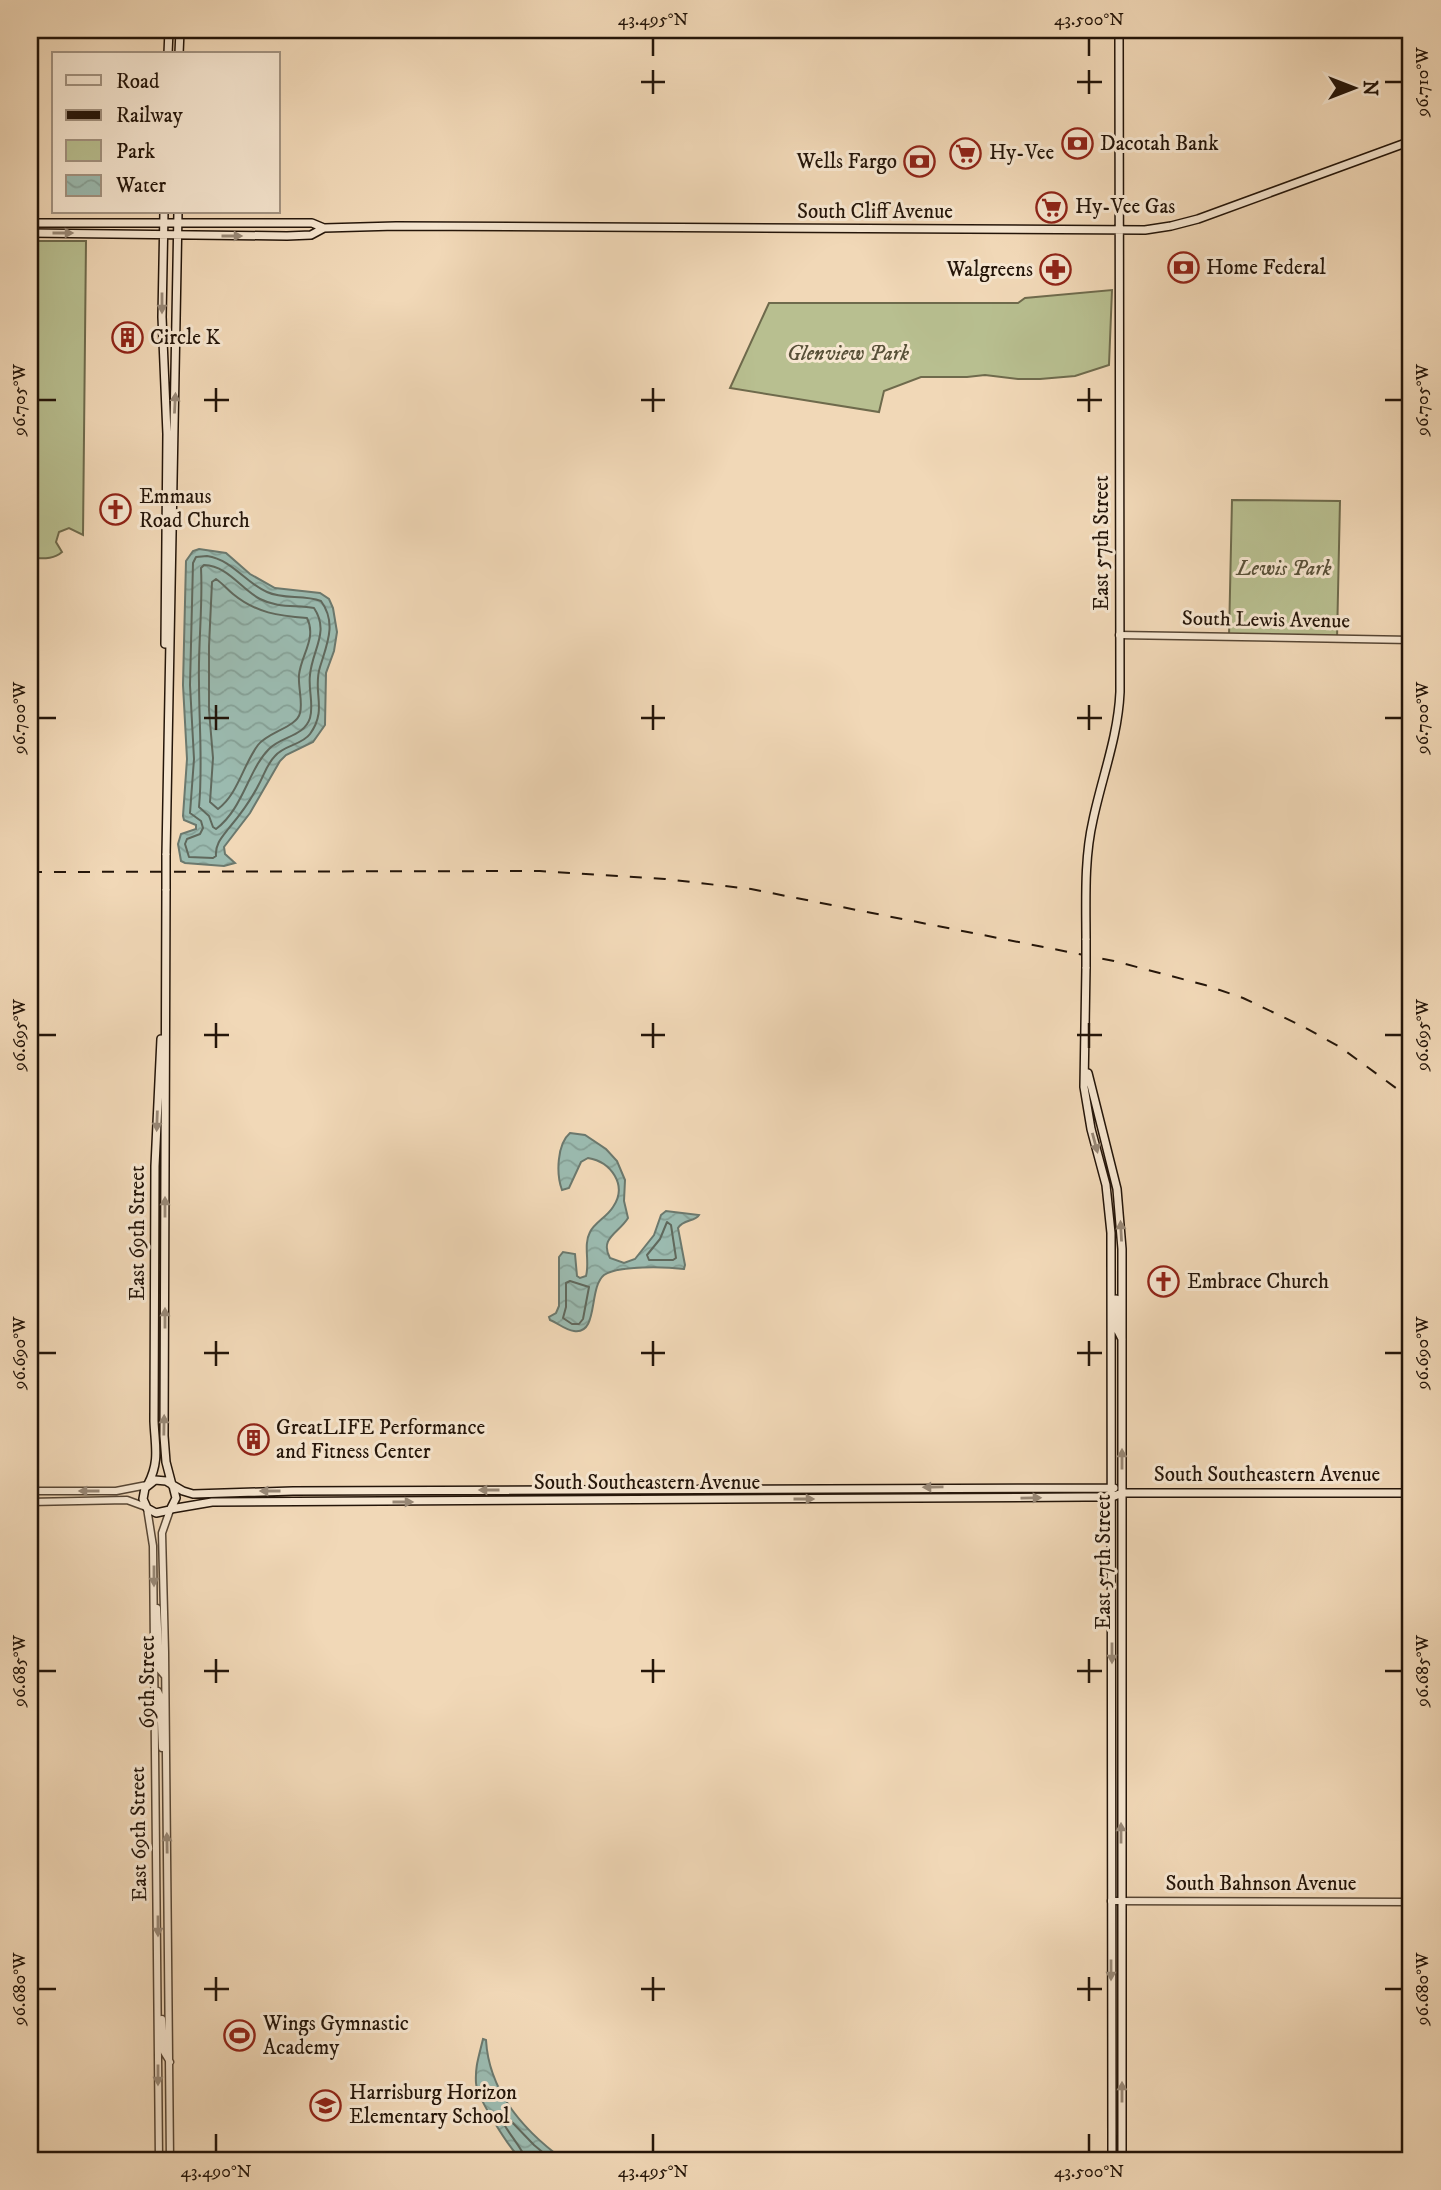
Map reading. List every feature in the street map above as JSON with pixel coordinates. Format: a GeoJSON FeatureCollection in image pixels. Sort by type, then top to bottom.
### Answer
{"type":"FeatureCollection","features":[{"type":"Feature","properties":{"kind":"main road"},"geometry":{"type":"LineString","coordinates":[[168,52],[169,30]]}},
{"type":"Feature","properties":{"kind":"main road"},"geometry":{"type":"LineString","coordinates":[[179,52],[180,30]]}},
{"type":"Feature","properties":{"kind":"main road","name":"East 57th Street"},"geometry":{"type":"LineString","coordinates":[[1112,2160],[1112,1271],[1109,1202],[1086,1099],[1086,940],[1088,852],[1092,821],[1111,754],[1119,710],[1119,30]]}},
{"type":"Feature","properties":{"kind":"main road","name":"South Cliff Avenue"},"geometry":{"type":"LineString","coordinates":[[30,223],[312,223],[324,228],[1160,228],[1198,219],[1411,141]]}},
{"type":"Feature","properties":{"kind":"main road","name":"East 69th Street"},"geometry":{"type":"LineString","coordinates":[[164,214],[163,343],[167,434],[164,634],[168,669]]}},
{"type":"Feature","properties":{"kind":"main road","name":"East 69th Street"},"geometry":{"type":"LineString","coordinates":[[172,1486],[166,1462],[164,1436],[164,979],[178,214]]}},
{"type":"Feature","properties":{"kind":"main road","name":"South Cliff Avenue"},"geometry":{"type":"LineString","coordinates":[[30,233],[311,235],[324,228]]}},
{"type":"Feature","properties":{"kind":"main road","name":"East 69th Street"},"geometry":{"type":"LineString","coordinates":[[147,1485],[156,1463],[155,1174],[164,979]]}},
{"type":"Feature","properties":{"kind":"main road","name":"East 57th Street"},"geometry":{"type":"LineString","coordinates":[[1086,1052],[1091,1091],[1119,1204],[1123,1339],[1122,2160]]}},
{"type":"Feature","properties":{"kind":"main road"},"geometry":{"type":"LineString","coordinates":[[1112,1271],[1118,1331],[1123,1339]]}},
{"type":"Feature","properties":{"kind":"main road"},"geometry":{"type":"LineString","coordinates":[[159,1480],[172,1486],[176,1498],[171,1509],[160,1514],[146,1507],[142,1495],[147,1485],[159,1480]]}},
{"type":"Feature","properties":{"kind":"main road","name":"South Southeastern Avenue"},"geometry":{"type":"LineString","coordinates":[[172,1486],[192,1494],[268,1491],[1112,1487]]}},
{"type":"Feature","properties":{"kind":"main road"},"geometry":{"type":"LineString","coordinates":[[1112,1487],[1122,1493]]}},
{"type":"Feature","properties":{"kind":"main road","name":"South Southeastern Avenue"},"geometry":{"type":"LineString","coordinates":[[171,1509],[212,1502],[1112,1497],[1122,1493],[1411,1493]]}},
{"type":"Feature","properties":{"kind":"street","name":"South Lewis Avenue"},"geometry":{"type":"LineString","coordinates":[[1119,635],[1411,640]]}},
{"type":"Feature","properties":{"kind":"street"},"geometry":{"type":"LineString","coordinates":[[30,1491],[116,1491],[147,1485]]}},
{"type":"Feature","properties":{"kind":"street"},"geometry":{"type":"LineString","coordinates":[[30,1502],[127,1500],[146,1507]]}},
{"type":"Feature","properties":{"kind":"street","name":"East 69th Street"},"geometry":{"type":"LineString","coordinates":[[146,1507],[153,1536],[159,2160]]}},
{"type":"Feature","properties":{"kind":"street","name":"69th Street"},"geometry":{"type":"LineString","coordinates":[[170,2062],[162,1533],[163,1524],[171,1509]]}},
{"type":"Feature","properties":{"kind":"street"},"geometry":{"type":"LineString","coordinates":[[154,1596],[159,1620],[160,1670],[165,1676]]}},
{"type":"Feature","properties":{"kind":"street"},"geometry":{"type":"LineString","coordinates":[[154,1690],[160,1696],[162,1746],[166,1760]]}},
{"type":"Feature","properties":{"kind":"street","name":"South Bahnson Avenue"},"geometry":{"type":"LineString","coordinates":[[1111,1902],[1411,1902]]}},
{"type":"Feature","properties":{"kind":"street"},"geometry":{"type":"LineString","coordinates":[[158,2007],[162,2018],[164,2052],[170,2062],[170,2160]]}},
{"type":"Feature","properties":{"kind":"green space"},"geometry":{"type":"Polygon","coordinates":[[[30,241],[86,241],[83,535],[69,528],[59,532],[56,542],[62,552],[43,558],[30,558],[30,241]]]}},
{"type":"Feature","properties":{"kind":"green space","name":"Glenview Park"},"geometry":{"type":"Polygon","coordinates":[[[1112,290],[1109,365],[1075,376],[1040,379],[985,375],[921,377],[884,391],[879,412],[730,388],[769,303],[1018,303],[1025,298],[1112,290]]]}},
{"type":"Feature","properties":{"kind":"green space","name":"Lewis Park"},"geometry":{"type":"Polygon","coordinates":[[[1232,500],[1340,501],[1337,639],[1229,637],[1232,500]]]}},
{"type":"Feature","properties":{"kind":"water"},"geometry":{"type":"Polygon","coordinates":[[[199,549],[226,553],[250,574],[275,588],[320,593],[329,599],[333,608],[337,632],[326,673],[325,725],[313,742],[286,755],[280,761],[250,813],[224,847],[225,854],[235,863],[224,866],[185,863],[181,861],[178,844],[181,834],[196,829],[196,825],[184,820],[183,816],[187,759],[183,685],[186,561],[193,551],[199,549]]]}},
{"type":"Feature","properties":{"kind":"water"},"geometry":{"type":"Polygon","coordinates":[[[570,1133],[585,1135],[606,1149],[617,1161],[625,1180],[624,1201],[628,1218],[608,1241],[607,1251],[610,1258],[624,1263],[635,1259],[654,1235],[661,1215],[666,1211],[699,1215],[678,1228],[684,1269],[631,1268],[604,1275],[596,1290],[587,1326],[574,1331],[550,1320],[549,1317],[556,1313],[559,1306],[559,1257],[563,1252],[575,1254],[577,1276],[586,1276],[588,1237],[592,1228],[613,1207],[619,1191],[618,1183],[610,1169],[588,1158],[581,1162],[569,1188],[562,1190],[559,1176],[560,1152],[570,1133]]]}},
{"type":"Feature","properties":{"kind":"water"},"geometry":{"type":"Polygon","coordinates":[[[483,2039],[486,2040],[494,2077],[511,2109],[535,2136],[564,2160],[522,2160],[503,2136],[488,2112],[476,2083],[483,2039]]]}},
{"type":"Feature","properties":{"kind":"railway"},"geometry":{"type":"LineString","coordinates":[[30,872],[540,871],[665,879],[751,889],[1114,961],[1205,985],[1243,998],[1340,1047],[1411,1099]]}},
{"type":"Feature","properties":{"kind":"place","name":"Dacotah Bank"},"geometry":{"type":"Point","coordinates":[1077,144]}},
{"type":"Feature","properties":{"kind":"place","name":"Hy-Vee"},"geometry":{"type":"Point","coordinates":[966,153]}},
{"type":"Feature","properties":{"kind":"place","name":"Wells Fargo"},"geometry":{"type":"Point","coordinates":[920,162]}},
{"type":"Feature","properties":{"kind":"place","name":"Hy-Vee Gas"},"geometry":{"type":"Point","coordinates":[1052,207]}},
{"type":"Feature","properties":{"kind":"place","name":"Home Federal"},"geometry":{"type":"Point","coordinates":[1183,268]}},
{"type":"Feature","properties":{"kind":"place","name":"Walgreens"},"geometry":{"type":"Point","coordinates":[1056,270]}},
{"type":"Feature","properties":{"kind":"place","name":"Circle K"},"geometry":{"type":"Point","coordinates":[127,338]}},
{"type":"Feature","properties":{"kind":"place","name":"Emmaus Road Church"},"geometry":{"type":"Point","coordinates":[116,509]}},
{"type":"Feature","properties":{"kind":"place","name":"Embrace Church"},"geometry":{"type":"Point","coordinates":[1164,1282]}},
{"type":"Feature","properties":{"kind":"place","name":"GreatLIFE Performance and Fitness Center"},"geometry":{"type":"Point","coordinates":[253,1440]}},
{"type":"Feature","properties":{"kind":"place","name":"Wings Gymnastic Academy"},"geometry":{"type":"Point","coordinates":[240,2036]}},
{"type":"Feature","properties":{"kind":"place","name":"Harrisburg Horizon Elementary School"},"geometry":{"type":"Point","coordinates":[326,2105]}}]}
